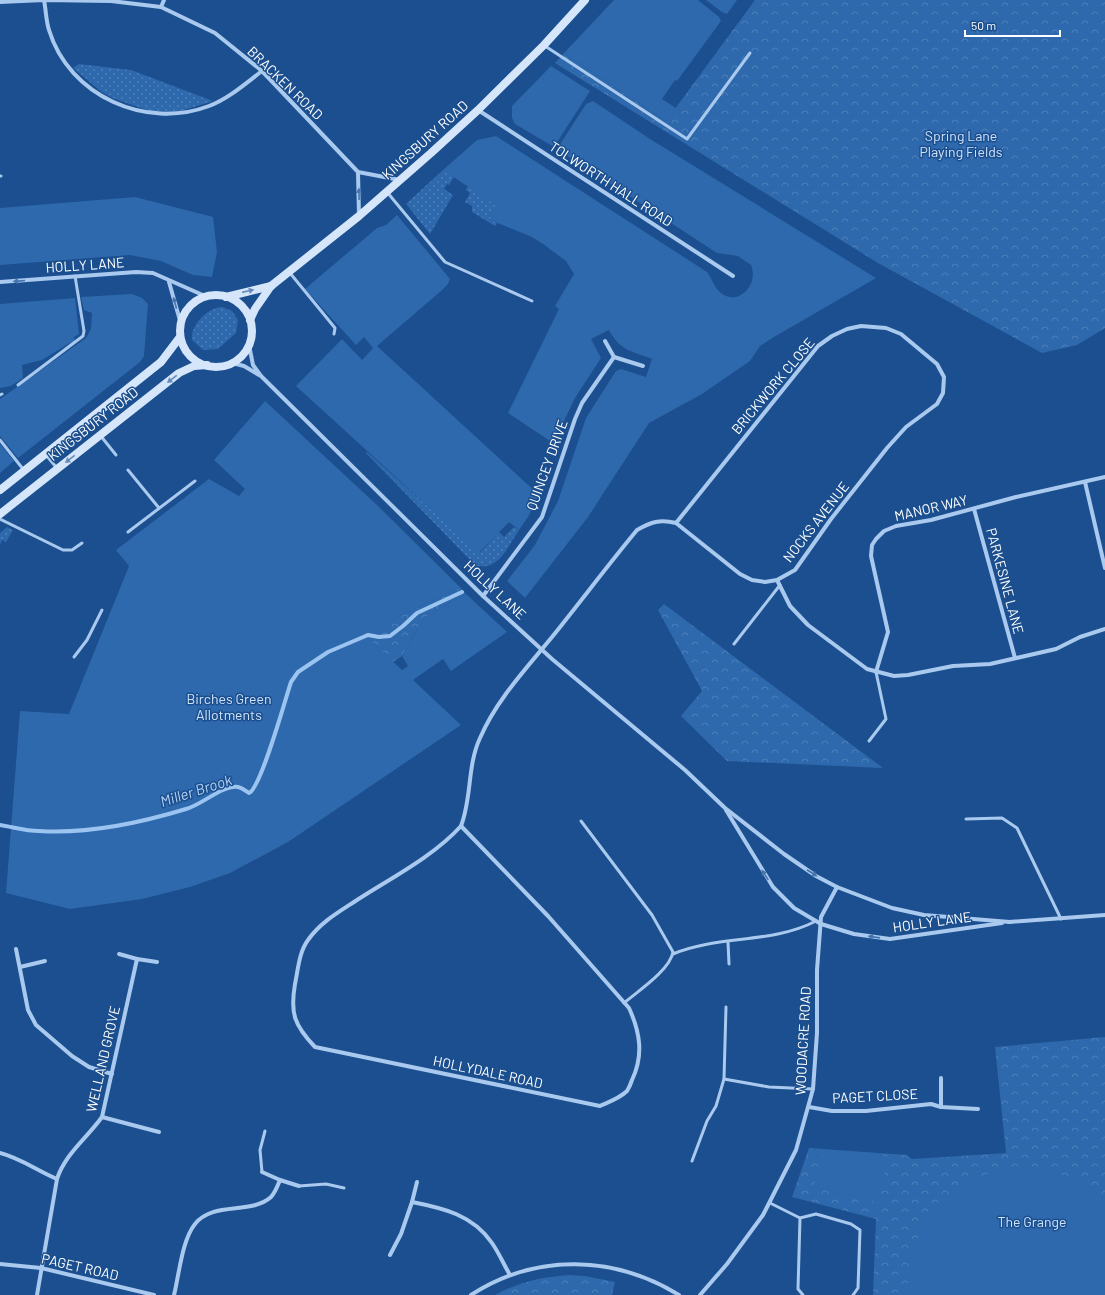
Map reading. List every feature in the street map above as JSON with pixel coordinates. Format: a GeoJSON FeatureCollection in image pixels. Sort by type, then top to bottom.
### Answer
{"type":"FeatureCollection","features":[{"type":"Feature","properties":{"kind":"street"},"geometry":{"type":"LineString","coordinates":[[44,0],[49,30],[61,56],[71,70],[95,91],[111,102],[128,109],[152,114],[177,115],[209,106],[236,91],[262,71]]}},
{"type":"Feature","properties":{"kind":"street","name":"BRACKEN ROAD"},"geometry":{"type":"LineString","coordinates":[[0,2],[44,0],[111,1],[161,7],[215,33],[262,71],[358,172]]}},
{"type":"Feature","properties":{"kind":"street"},"geometry":{"type":"LineString","coordinates":[[161,7],[164,0]]}},
{"type":"Feature","properties":{"kind":"street","name":"KINGSBURY ROAD"},"geometry":{"type":"LineString","coordinates":[[250,320],[255,309],[271,286],[359,216],[478,110],[544,45],[585,0]]}},
{"type":"Feature","properties":{"kind":"street","name":"TOLWORTH HALL ROAD"},"geometry":{"type":"LineString","coordinates":[[478,110],[733,276]]}},
{"type":"Feature","properties":{"kind":"street"},"geometry":{"type":"LineString","coordinates":[[359,216],[358,172],[401,180]]}},
{"type":"Feature","properties":{"kind":"street","name":"HOLLY LANE"},"geometry":{"type":"LineString","coordinates":[[0,282],[136,272],[153,273],[169,282],[206,296]]}},
{"type":"Feature","properties":{"kind":"street"},"geometry":{"type":"LineString","coordinates":[[169,282],[181,324]]}},
{"type":"Feature","properties":{"kind":"street","name":"KINGSBURY ROAD"},"geometry":{"type":"LineString","coordinates":[[226,296],[271,286]]}},
{"type":"Feature","properties":{"kind":"street"},"geometry":{"type":"LineString","coordinates":[[206,296],[226,296],[239,304],[250,320],[252,337],[249,345],[241,357],[232,362],[216,366],[200,363],[190,356],[183,346],[180,337],[181,324],[188,308],[206,296]]}},
{"type":"Feature","properties":{"kind":"street","name":"BRICKWORK CLOSE"},"geometry":{"type":"LineString","coordinates":[[676,523],[818,346],[847,329],[861,326],[886,328],[901,334],[937,364],[944,377],[943,393],[937,404]]}},
{"type":"Feature","properties":{"kind":"street","name":"KINGSBURY ROAD"},"geometry":{"type":"LineString","coordinates":[[0,490],[161,362],[180,337]]}},
{"type":"Feature","properties":{"kind":"street"},"geometry":{"type":"LineString","coordinates":[[605,341],[614,357],[643,366]]}},
{"type":"Feature","properties":{"kind":"street","name":"HOLLY LANE"},"geometry":{"type":"LineString","coordinates":[[249,345],[253,365],[261,376],[483,596],[541,649],[685,770],[725,808],[784,854],[816,876],[892,908],[924,916],[1010,922]]}},
{"type":"Feature","properties":{"kind":"street","name":"QUINCEY DRIVE"},"geometry":{"type":"LineString","coordinates":[[483,596],[542,516],[575,419],[582,403],[614,357]]}},
{"type":"Feature","properties":{"kind":"street","name":"HOLLY LANE"},"geometry":{"type":"LineString","coordinates":[[232,362],[244,366],[261,376]]}},
{"type":"Feature","properties":{"kind":"street","name":"KINGSBURY ROAD"},"geometry":{"type":"LineString","coordinates":[[0,514],[185,369],[194,366],[207,365]]}},
{"type":"Feature","properties":{"kind":"street","name":"NOCKS AVENUE"},"geometry":{"type":"LineString","coordinates":[[676,523],[740,574],[752,580],[765,582],[777,580],[795,570],[831,519],[906,427],[937,404]]}},
{"type":"Feature","properties":{"kind":"street","name":"MANOR WAY"},"geometry":{"type":"LineString","coordinates":[[876,672],[888,632],[871,556],[872,545],[884,531],[896,526],[930,520],[1016,497],[1105,477]]}},
{"type":"Feature","properties":{"kind":"street"},"geometry":{"type":"LineString","coordinates":[[1085,482],[1105,568]]}},
{"type":"Feature","properties":{"kind":"street","name":"PARKESINE LANE"},"geometry":{"type":"LineString","coordinates":[[974,509],[1015,658]]}},
{"type":"Feature","properties":{"kind":"street"},"geometry":{"type":"LineString","coordinates":[[541,649],[637,530],[651,522],[666,520],[676,523]]}},
{"type":"Feature","properties":{"kind":"street"},"geometry":{"type":"LineString","coordinates":[[777,580],[790,606],[808,625],[854,661],[876,672],[894,676],[908,675],[953,666],[990,664],[1056,649],[1073,640],[1105,629]]}},
{"type":"Feature","properties":{"kind":"street","name":"HOLLYDALE ROAD"},"geometry":{"type":"LineString","coordinates":[[461,826],[548,916],[628,1008],[636,1025],[640,1043],[638,1063],[628,1090],[616,1099],[600,1106],[315,1047],[298,1027],[293,1013],[293,998],[300,960],[307,941],[324,922],[441,845],[461,826],[467,812],[472,759],[479,738],[490,717],[524,669],[541,649]]}},
{"type":"Feature","properties":{"kind":"street","name":"HOLLY LANE"},"geometry":{"type":"LineString","coordinates":[[725,808],[773,887],[794,908],[821,924],[854,934],[890,939],[1010,922],[1105,915]]}},
{"type":"Feature","properties":{"kind":"street","name":"WOODACRE ROAD"},"geometry":{"type":"LineString","coordinates":[[700,1295],[727,1264],[770,1203],[796,1150],[813,1090],[817,1033],[817,970],[822,917],[837,886]]}},
{"type":"Feature","properties":{"kind":"street"},"geometry":{"type":"LineString","coordinates":[[16,949],[28,1010],[36,1025],[72,1056],[89,1067],[112,1074]]}},
{"type":"Feature","properties":{"kind":"street"},"geometry":{"type":"LineString","coordinates":[[119,954],[157,962]]}},
{"type":"Feature","properties":{"kind":"street","name":"WELLAND GROVE"},"geometry":{"type":"LineString","coordinates":[[37,1295],[57,1179],[61,1166],[91,1133],[102,1117],[137,959]]}},
{"type":"Feature","properties":{"kind":"street"},"geometry":{"type":"LineString","coordinates":[[20,967],[45,961]]}},
{"type":"Feature","properties":{"kind":"street"},"geometry":{"type":"LineString","coordinates":[[941,1078],[941,1107]]}},
{"type":"Feature","properties":{"kind":"street","name":"PAGET CLOSE"},"geometry":{"type":"LineString","coordinates":[[809,1107],[832,1111],[866,1110],[931,1104],[941,1107],[978,1110]]}},
{"type":"Feature","properties":{"kind":"street"},"geometry":{"type":"LineString","coordinates":[[102,1117],[159,1132]]}},
{"type":"Feature","properties":{"kind":"street"},"geometry":{"type":"LineString","coordinates":[[0,1153],[13,1156],[40,1172],[57,1179]]}},
{"type":"Feature","properties":{"kind":"street"},"geometry":{"type":"LineString","coordinates":[[262,1172],[280,1180],[300,1186]]}},
{"type":"Feature","properties":{"kind":"street"},"geometry":{"type":"LineString","coordinates":[[174,1295],[188,1236],[195,1223],[214,1212],[260,1204],[272,1196],[280,1180]]}},
{"type":"Feature","properties":{"kind":"street"},"geometry":{"type":"LineString","coordinates":[[390,1255],[401,1234],[417,1182]]}},
{"type":"Feature","properties":{"kind":"street"},"geometry":{"type":"LineString","coordinates":[[412,1202],[443,1208],[471,1222],[493,1243],[510,1275]]}},
{"type":"Feature","properties":{"kind":"street"},"geometry":{"type":"LineString","coordinates":[[471,1295],[485,1286],[510,1275],[547,1266],[589,1263],[638,1275],[666,1287],[679,1295]]}},
{"type":"Feature","properties":{"kind":"street","name":"PAGET ROAD"},"geometry":{"type":"LineString","coordinates":[[0,1264],[41,1268],[154,1295]]}},
{"type":"Feature","properties":{"kind":"lane"},"geometry":{"type":"LineString","coordinates":[[544,45],[687,139],[750,53]]}},
{"type":"Feature","properties":{"kind":"lane"},"geometry":{"type":"LineString","coordinates":[[387,192],[445,262],[532,301]]}},
{"type":"Feature","properties":{"kind":"lane"},"geometry":{"type":"LineString","coordinates":[[289,271],[335,328],[334,334]]}},
{"type":"Feature","properties":{"kind":"lane"},"geometry":{"type":"LineString","coordinates":[[18,385],[83,336],[84,331],[75,276]]}},
{"type":"Feature","properties":{"kind":"lane"},"geometry":{"type":"LineString","coordinates":[[100,435],[116,455]]}},
{"type":"Feature","properties":{"kind":"lane"},"geometry":{"type":"LineString","coordinates":[[0,440],[25,470]]}},
{"type":"Feature","properties":{"kind":"lane"},"geometry":{"type":"LineString","coordinates":[[45,454],[58,469]]}},
{"type":"Feature","properties":{"kind":"lane"},"geometry":{"type":"LineString","coordinates":[[128,470],[159,508]]}},
{"type":"Feature","properties":{"kind":"lane"},"geometry":{"type":"LineString","coordinates":[[128,532],[195,481]]}},
{"type":"Feature","properties":{"kind":"lane"},"geometry":{"type":"LineString","coordinates":[[0,519],[63,550],[72,550],[82,543]]}},
{"type":"Feature","properties":{"kind":"lane"},"geometry":{"type":"LineString","coordinates":[[734,644],[780,585]]}},
{"type":"Feature","properties":{"kind":"lane"},"geometry":{"type":"LineString","coordinates":[[74,657],[87,640],[102,610]]}},
{"type":"Feature","properties":{"kind":"lane"},"geometry":{"type":"LineString","coordinates":[[869,741],[886,719],[876,672]]}},
{"type":"Feature","properties":{"kind":"lane"},"geometry":{"type":"LineString","coordinates":[[966,819],[1002,818],[1017,828],[1061,918]]}},
{"type":"Feature","properties":{"kind":"lane"},"geometry":{"type":"LineString","coordinates":[[581,821],[652,915],[673,954]]}},
{"type":"Feature","properties":{"kind":"lane"},"geometry":{"type":"LineString","coordinates":[[624,1003],[665,968],[673,954],[695,946],[791,932],[816,921]]}},
{"type":"Feature","properties":{"kind":"lane"},"geometry":{"type":"LineString","coordinates":[[728,942],[729,964]]}},
{"type":"Feature","properties":{"kind":"lane"},"geometry":{"type":"LineString","coordinates":[[692,1161],[707,1121],[716,1106],[724,1079],[726,1007]]}},
{"type":"Feature","properties":{"kind":"lane"},"geometry":{"type":"LineString","coordinates":[[724,1079],[769,1087],[813,1090]]}},
{"type":"Feature","properties":{"kind":"lane"},"geometry":{"type":"LineString","coordinates":[[262,1172],[260,1150],[265,1131]]}},
{"type":"Feature","properties":{"kind":"lane"},"geometry":{"type":"LineString","coordinates":[[300,1186],[326,1184],[344,1188]]}},
{"type":"Feature","properties":{"kind":"lane"},"geometry":{"type":"LineString","coordinates":[[770,1203],[800,1218],[816,1214],[851,1224],[860,1230],[858,1288],[853,1295]]}},
{"type":"Feature","properties":{"kind":"lane"},"geometry":{"type":"LineString","coordinates":[[800,1218],[798,1289],[803,1295]]}},
{"type":"Feature","properties":{"kind":"green space"},"geometry":{"type":"Polygon","coordinates":[[[614,0],[698,0],[719,17],[721,21],[662,99],[676,108],[666,121],[567,55],[566,51],[614,0]]]}},
{"type":"Feature","properties":{"kind":"green space"},"geometry":{"type":"Polygon","coordinates":[[[706,0],[737,0],[727,14],[706,0]]]}},
{"type":"Feature","properties":{"kind":"green space","name":"Spring Lane Playing Fields"},"geometry":{"type":"Polygon","coordinates":[[[755,0],[1105,0],[1105,328],[1077,345],[1042,353],[878,263],[555,63],[566,51],[567,55],[666,121],[755,0]]]}},
{"type":"Feature","properties":{"kind":"green space"},"geometry":{"type":"Polygon","coordinates":[[[79,64],[131,70],[213,101],[174,113],[150,111],[115,99],[103,93],[73,68],[79,64]]]}},
{"type":"Feature","properties":{"kind":"green space"},"geometry":{"type":"Polygon","coordinates":[[[551,66],[590,91],[554,147],[515,124],[512,118],[512,106],[551,66]]]}},
{"type":"Feature","properties":{"kind":"green space"},"geometry":{"type":"Polygon","coordinates":[[[593,101],[650,139],[876,278],[774,337],[760,346],[750,361],[702,394],[649,423],[588,517],[525,598],[507,581],[535,545],[558,501],[586,418],[616,371],[621,369],[646,377],[652,359],[622,346],[613,337],[609,330],[591,339],[601,358],[575,398],[563,423],[556,445],[508,413],[559,309],[555,306],[574,274],[566,261],[543,244],[532,237],[490,220],[497,206],[443,170],[477,140],[496,136],[707,272],[721,293],[728,297],[741,295],[746,291],[750,286],[753,272],[751,265],[738,256],[717,253],[557,149],[586,104],[593,101]]]}},
{"type":"Feature","properties":{"kind":"green space"},"geometry":{"type":"Polygon","coordinates":[[[443,170],[454,177],[449,185],[447,184],[444,189],[453,195],[430,234],[406,204],[443,170]]]}},
{"type":"Feature","properties":{"kind":"green space"},"geometry":{"type":"Polygon","coordinates":[[[468,186],[498,206],[490,220],[497,223],[495,226],[472,212],[472,206],[465,202],[470,193],[466,190],[468,186]]]}},
{"type":"Feature","properties":{"kind":"green space"},"geometry":{"type":"Polygon","coordinates":[[[135,197],[213,217],[217,252],[212,277],[193,275],[161,261],[130,255],[0,265],[0,208],[135,197]]]}},
{"type":"Feature","properties":{"kind":"green space"},"geometry":{"type":"Polygon","coordinates":[[[397,215],[450,279],[448,284],[441,291],[377,346],[539,495],[528,517],[519,530],[509,522],[479,553],[296,386],[342,339],[362,360],[373,348],[364,337],[356,345],[305,289],[377,228],[386,225],[397,215]]]}},
{"type":"Feature","properties":{"kind":"green space"},"geometry":{"type":"Polygon","coordinates":[[[132,294],[142,298],[148,304],[144,356],[140,362],[18,458],[0,436],[0,399],[86,338],[91,329],[92,313],[84,310],[81,297],[132,294]]]}},
{"type":"Feature","properties":{"kind":"green space"},"geometry":{"type":"Polygon","coordinates":[[[75,298],[79,334],[74,337],[75,341],[42,360],[22,365],[23,378],[11,386],[0,388],[0,304],[75,298]]]}},
{"type":"Feature","properties":{"kind":"green space"},"geometry":{"type":"Polygon","coordinates":[[[222,307],[232,311],[238,320],[236,333],[218,349],[203,350],[192,340],[194,329],[205,314],[211,310],[222,307]]]}},
{"type":"Feature","properties":{"kind":"green space","name":"Birches Green Allotments"},"geometry":{"type":"Polygon","coordinates":[[[265,401],[378,506],[460,587],[363,634],[402,670],[408,666],[402,656],[424,618],[466,594],[507,632],[451,671],[443,659],[413,680],[461,725],[288,842],[230,873],[190,887],[142,899],[70,909],[6,893],[20,711],[69,714],[129,566],[116,550],[209,479],[239,496],[245,489],[214,460],[265,401]]]}},
{"type":"Feature","properties":{"kind":"green space"},"geometry":{"type":"Polygon","coordinates":[[[0,444],[14,461],[0,473],[0,444]]]}},
{"type":"Feature","properties":{"kind":"green space"},"geometry":{"type":"Polygon","coordinates":[[[367,452],[480,553],[499,532],[504,537],[514,527],[519,530],[502,556],[496,562],[483,566],[475,565],[366,453],[367,452]]]}},
{"type":"Feature","properties":{"kind":"green space"},"geometry":{"type":"Polygon","coordinates":[[[7,527],[13,530],[6,542],[2,540],[0,545],[0,533],[7,527]]]}},
{"type":"Feature","properties":{"kind":"green space"},"geometry":{"type":"Polygon","coordinates":[[[460,587],[466,594],[424,618],[402,656],[393,662],[362,634],[460,587]]]}},
{"type":"Feature","properties":{"kind":"green space"},"geometry":{"type":"Polygon","coordinates":[[[664,604],[883,768],[727,761],[681,716],[702,691],[658,610],[664,604]]]}},
{"type":"Feature","properties":{"kind":"green space","name":"The Grange"},"geometry":{"type":"Polygon","coordinates":[[[1105,1037],[1105,1295],[873,1295],[876,1219],[792,1197],[809,1148],[906,1155],[912,1159],[1006,1153],[995,1047],[1105,1037]]]}},
{"type":"Feature","properties":{"kind":"green space"},"geometry":{"type":"Polygon","coordinates":[[[824,1151],[888,1156],[878,1203],[814,1186],[824,1151]]]}},
{"type":"Feature","properties":{"kind":"green space"},"geometry":{"type":"Polygon","coordinates":[[[1020,1168],[1055,1173],[1077,1181],[1105,1202],[1105,1295],[908,1295],[908,1277],[916,1241],[924,1225],[935,1210],[947,1197],[962,1186],[978,1178],[1004,1170],[1020,1168]]]}},
{"type":"Feature","properties":{"kind":"green space"},"geometry":{"type":"Polygon","coordinates":[[[569,1275],[585,1276],[615,1282],[612,1295],[495,1295],[504,1290],[531,1281],[569,1275]]]}},
{"type":"Feature","properties":{"kind":"waterway","name":"Miller Brook"},"geometry":{"type":"LineString","coordinates":[[0,825],[34,831],[76,831],[94,829],[132,823],[186,809],[199,804],[225,789],[232,787],[239,787],[249,793],[254,788],[260,776],[291,682],[298,672],[328,652],[368,635],[379,637],[390,636],[417,613],[462,592]]}}]}
